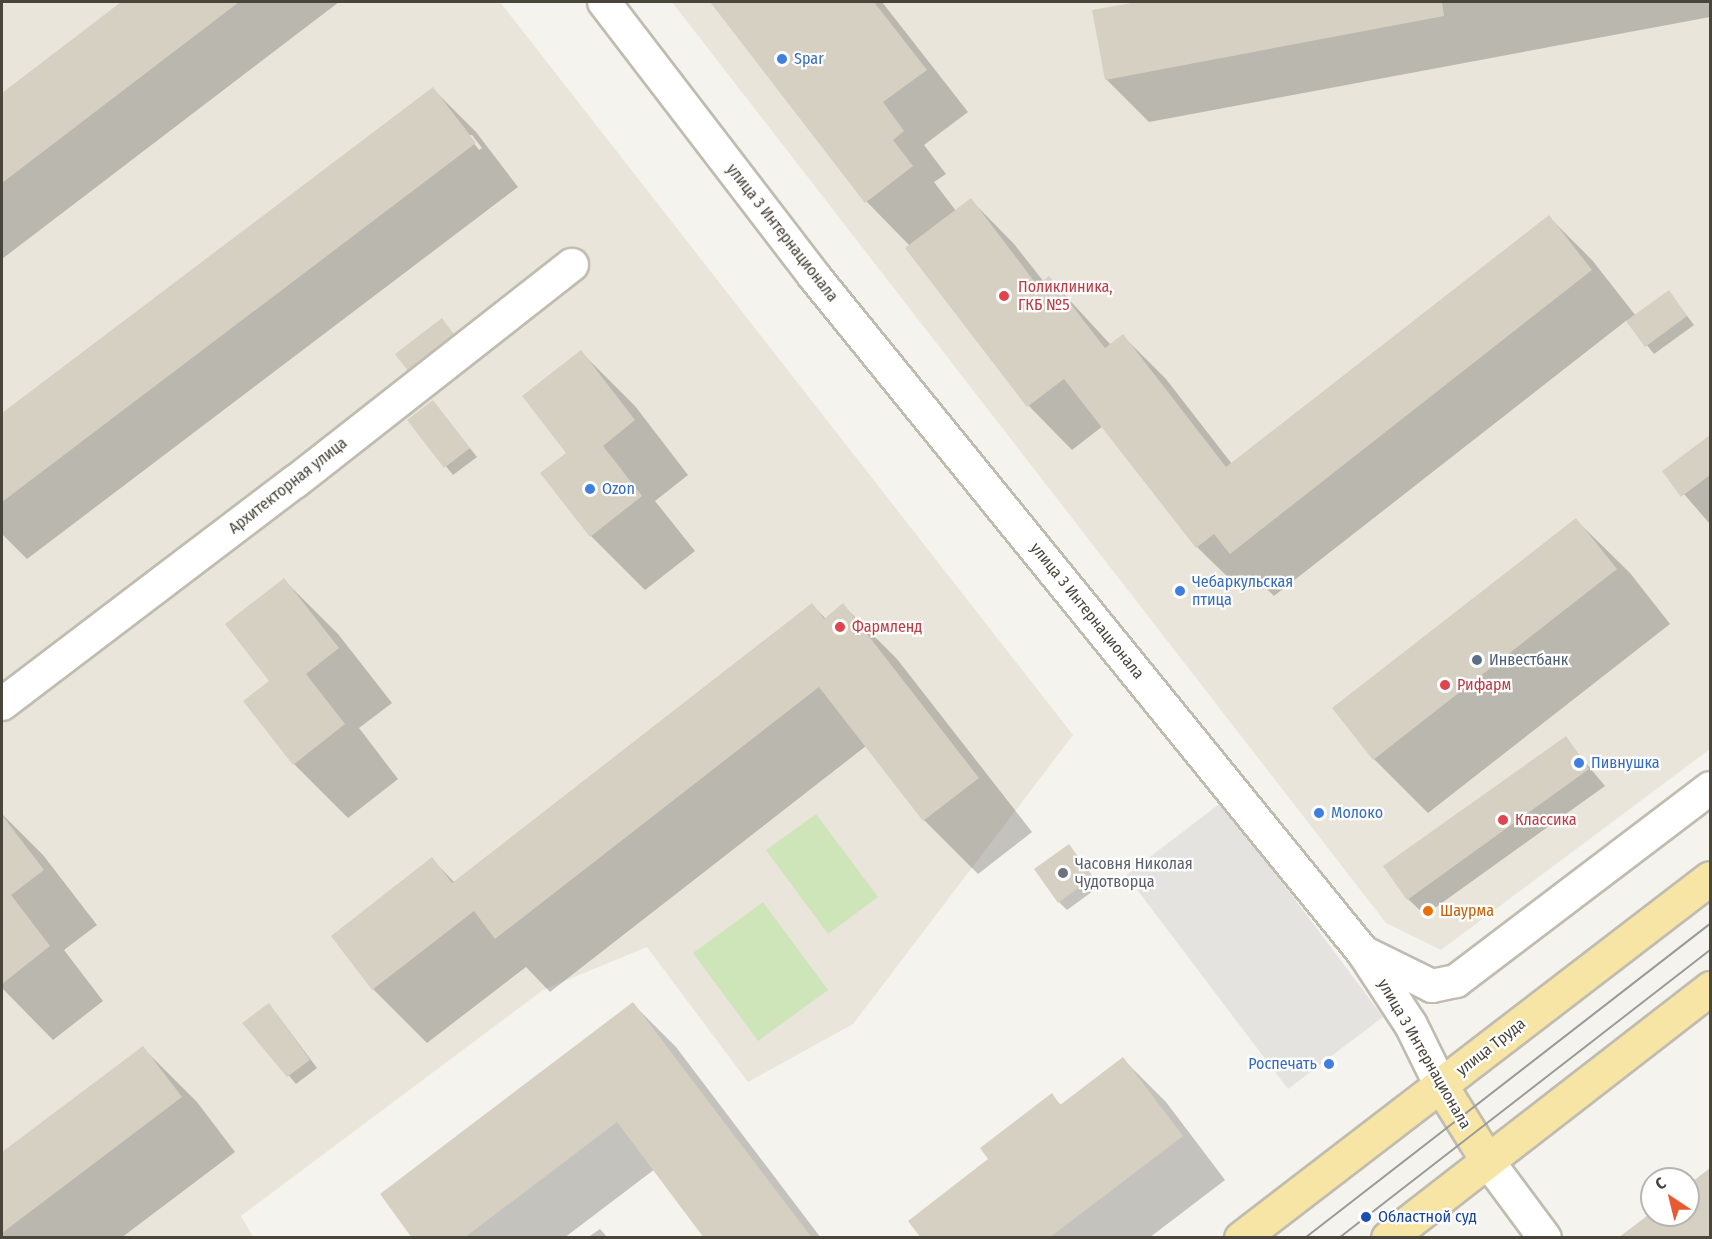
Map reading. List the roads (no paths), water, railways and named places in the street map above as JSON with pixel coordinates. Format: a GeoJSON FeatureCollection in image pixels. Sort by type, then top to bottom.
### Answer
{"type":"FeatureCollection","features":[{"type":"Feature","properties":{"kind":"main road","name":"улица Труда"},"geometry":{"type":"LineString","coordinates":[[1241,1238],[1710,878]]}},
{"type":"Feature","properties":{"kind":"main road"},"geometry":{"type":"LineString","coordinates":[[1388,1238],[1710,988]]}},
{"type":"Feature","properties":{"kind":"main road","name":"улица 3 Интернационала"},"geometry":{"type":"LineString","coordinates":[[1441,1086],[1487,1160]]}},
{"type":"Feature","properties":{"kind":"street","name":"улица 3 Интернационала"},"geometry":{"type":"LineString","coordinates":[[604,2],[814,276],[1363,952],[1411,1025],[1441,1086]]}},
{"type":"Feature","properties":{"kind":"street","name":"Архитекторная улица"},"geometry":{"type":"LineString","coordinates":[[2,704],[572,265]]}},
{"type":"Feature","properties":{"kind":"street"},"geometry":{"type":"LineString","coordinates":[[1363,952],[1432,986],[1456,981],[1710,788]]}},
{"type":"Feature","properties":{"kind":"street","name":"улица 3 Интернационала"},"geometry":{"type":"LineString","coordinates":[[1487,1160],[1545,1238]]}},
{"type":"Feature","properties":{"kind":"tram line"},"geometry":{"type":"LineString","coordinates":[[1305,1238],[1710,924]]}},
{"type":"Feature","properties":{"kind":"tram line"},"geometry":{"type":"LineString","coordinates":[[1339,1238],[1710,950]]}},
{"type":"Feature","properties":{"kind":"place","name":"Spar"},"geometry":{"type":"Point","coordinates":[782,59]}},
{"type":"Feature","properties":{"kind":"place","name":"Поликлиника, ГКБ №5"},"geometry":{"type":"Point","coordinates":[1004,296]}},
{"type":"Feature","properties":{"kind":"place","name":"Ozon"},"geometry":{"type":"Point","coordinates":[590,489]}},
{"type":"Feature","properties":{"kind":"place","name":"Чебаркульская птица"},"geometry":{"type":"Point","coordinates":[1180,591]}},
{"type":"Feature","properties":{"kind":"place","name":"Фармленд"},"geometry":{"type":"Point","coordinates":[840,627]}},
{"type":"Feature","properties":{"kind":"place","name":"Инвестбанк"},"geometry":{"type":"Point","coordinates":[1477,660]}},
{"type":"Feature","properties":{"kind":"place","name":"Рифарм"},"geometry":{"type":"Point","coordinates":[1445,685]}},
{"type":"Feature","properties":{"kind":"place","name":"Пивнушка"},"geometry":{"type":"Point","coordinates":[1579,763]}},
{"type":"Feature","properties":{"kind":"place","name":"Молоко"},"geometry":{"type":"Point","coordinates":[1319,813]}},
{"type":"Feature","properties":{"kind":"place","name":"Классика"},"geometry":{"type":"Point","coordinates":[1503,820]}},
{"type":"Feature","properties":{"kind":"place","name":"Часовня Николая Чудотворца"},"geometry":{"type":"Point","coordinates":[1063,873]}},
{"type":"Feature","properties":{"kind":"place","name":"Шаурма"},"geometry":{"type":"Point","coordinates":[1428,911]}},
{"type":"Feature","properties":{"kind":"place","name":"Роспечать"},"geometry":{"type":"Point","coordinates":[1329,1064]}},
{"type":"Feature","properties":{"kind":"place","name":"Областной суд"},"geometry":{"type":"Point","coordinates":[1366,1217]}}]}
